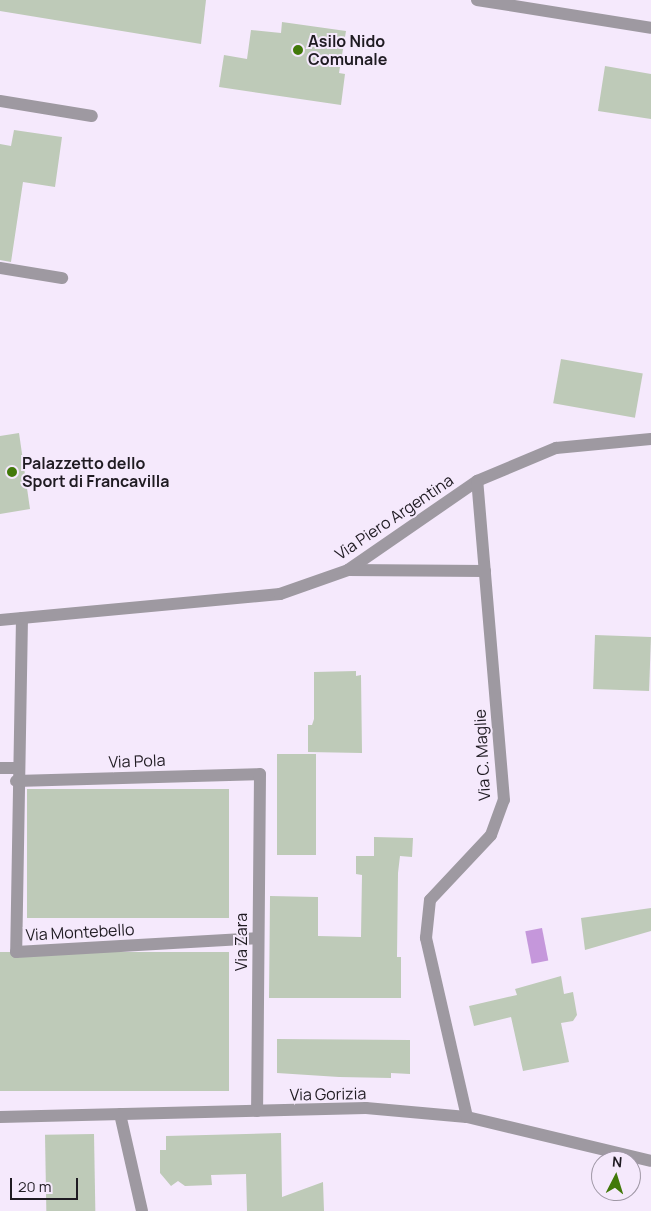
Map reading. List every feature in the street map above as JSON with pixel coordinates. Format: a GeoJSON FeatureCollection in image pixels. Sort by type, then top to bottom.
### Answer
{"type":"FeatureCollection","features":[{"type":"Feature","properties":{"kind":"street"},"geometry":{"type":"LineString","coordinates":[[477,0],[651,28]]}},
{"type":"Feature","properties":{"kind":"street"},"geometry":{"type":"LineString","coordinates":[[0,100],[92,116]]}},
{"type":"Feature","properties":{"kind":"street"},"geometry":{"type":"LineString","coordinates":[[0,268],[62,278]]}},
{"type":"Feature","properties":{"kind":"street","name":"Via Piero Argentina"},"geometry":{"type":"LineString","coordinates":[[0,620],[280,594],[348,570],[477,481],[556,448],[651,439]]}},
{"type":"Feature","properties":{"kind":"street","name":"Via C. Maglie"},"geometry":{"type":"LineString","coordinates":[[467,1117],[426,938],[430,900],[491,835],[504,800],[477,481]]}},
{"type":"Feature","properties":{"kind":"street"},"geometry":{"type":"LineString","coordinates":[[348,570],[484,571]]}},
{"type":"Feature","properties":{"kind":"street"},"geometry":{"type":"LineString","coordinates":[[16,781],[22,618]]}},
{"type":"Feature","properties":{"kind":"street"},"geometry":{"type":"LineString","coordinates":[[0,768],[17,768]]}},
{"type":"Feature","properties":{"kind":"street","name":"Via Pola"},"geometry":{"type":"LineString","coordinates":[[16,781],[260,774]]}},
{"type":"Feature","properties":{"kind":"street","name":"Via Zara"},"geometry":{"type":"LineString","coordinates":[[257,1111],[257,938],[260,774]]}},
{"type":"Feature","properties":{"kind":"street","name":"Via Montebello"},"geometry":{"type":"LineString","coordinates":[[16,781],[16,952],[257,938]]}},
{"type":"Feature","properties":{"kind":"street","name":"Via Gorizia"},"geometry":{"type":"LineString","coordinates":[[0,1117],[366,1108],[467,1117],[651,1161]]}},
{"type":"Feature","properties":{"kind":"street"},"geometry":{"type":"LineString","coordinates":[[120,1114],[142,1211]]}},
{"type":"Feature","properties":{"kind":"shaded area"},"geometry":{"type":"Polygon","coordinates":[[[542,928],[548,960],[532,964],[525,931],[542,928]]]}},
{"type":"Feature","properties":{"kind":"building"},"geometry":{"type":"Polygon","coordinates":[[[0,0],[206,0],[201,44],[0,11],[0,0]]]}},
{"type":"Feature","properties":{"kind":"building"},"geometry":{"type":"Polygon","coordinates":[[[282,22],[346,31],[339,73],[345,74],[341,105],[219,87],[224,55],[247,59],[251,30],[281,33],[282,22]]]}},
{"type":"Feature","properties":{"kind":"building"},"geometry":{"type":"Polygon","coordinates":[[[605,66],[651,74],[651,119],[598,111],[605,66]]]}},
{"type":"Feature","properties":{"kind":"building"},"geometry":{"type":"Polygon","coordinates":[[[14,130],[62,137],[55,187],[23,182],[11,262],[0,260],[0,144],[11,146],[14,130]]]}},
{"type":"Feature","properties":{"kind":"building"},"geometry":{"type":"Polygon","coordinates":[[[561,359],[643,373],[635,418],[553,403],[561,359]]]}},
{"type":"Feature","properties":{"kind":"building","name":"Palazzetto dello Sport di Francavilla"},"geometry":{"type":"Polygon","coordinates":[[[19,433],[30,509],[0,514],[0,436],[19,433]]]}},
{"type":"Feature","properties":{"kind":"building"},"geometry":{"type":"Polygon","coordinates":[[[595,635],[651,637],[649,691],[593,689],[595,635]]]}},
{"type":"Feature","properties":{"kind":"building"},"geometry":{"type":"Polygon","coordinates":[[[356,671],[356,676],[361,675],[362,753],[308,752],[308,725],[312,725],[314,719],[314,672],[356,671]]]}},
{"type":"Feature","properties":{"kind":"building"},"geometry":{"type":"Polygon","coordinates":[[[277,754],[316,754],[316,855],[277,855],[277,754]]]}},
{"type":"Feature","properties":{"kind":"building"},"geometry":{"type":"Polygon","coordinates":[[[27,789],[229,789],[229,918],[27,918],[27,789]]]}},
{"type":"Feature","properties":{"kind":"building"},"geometry":{"type":"Polygon","coordinates":[[[374,837],[413,838],[412,857],[400,856],[398,873],[397,957],[401,957],[401,998],[269,998],[270,896],[318,897],[318,936],[361,937],[362,875],[356,874],[356,856],[374,856],[374,837]]]}},
{"type":"Feature","properties":{"kind":"building"},"geometry":{"type":"Polygon","coordinates":[[[651,908],[651,931],[585,950],[581,918],[651,908]]]}},
{"type":"Feature","properties":{"kind":"building"},"geometry":{"type":"Polygon","coordinates":[[[0,952],[229,952],[229,1091],[0,1091],[0,952]]]}},
{"type":"Feature","properties":{"kind":"building"},"geometry":{"type":"Polygon","coordinates":[[[561,976],[564,994],[573,992],[577,1015],[573,1021],[561,1023],[569,1062],[523,1071],[511,1017],[474,1026],[469,1006],[517,995],[515,989],[561,976]]]}},
{"type":"Feature","properties":{"kind":"building"},"geometry":{"type":"Polygon","coordinates":[[[277,1039],[410,1040],[410,1074],[391,1073],[391,1078],[277,1073],[277,1039]]]}},
{"type":"Feature","properties":{"kind":"building"},"geometry":{"type":"Polygon","coordinates":[[[281,1133],[282,1197],[323,1182],[324,1211],[247,1211],[246,1174],[211,1175],[212,1185],[185,1186],[178,1181],[171,1186],[160,1173],[160,1150],[166,1150],[166,1136],[281,1133]]]}},
{"type":"Feature","properties":{"kind":"building"},"geometry":{"type":"Polygon","coordinates":[[[94,1134],[95,1211],[46,1211],[45,1135],[94,1134]]]}},
{"type":"Feature","properties":{"kind":"place","name":"Asilo Nido Comunale"},"geometry":{"type":"Point","coordinates":[298,50]}},
{"type":"Feature","properties":{"kind":"place","name":"Palazzetto dello Sport di Francavilla"},"geometry":{"type":"Point","coordinates":[12,472]}}]}
